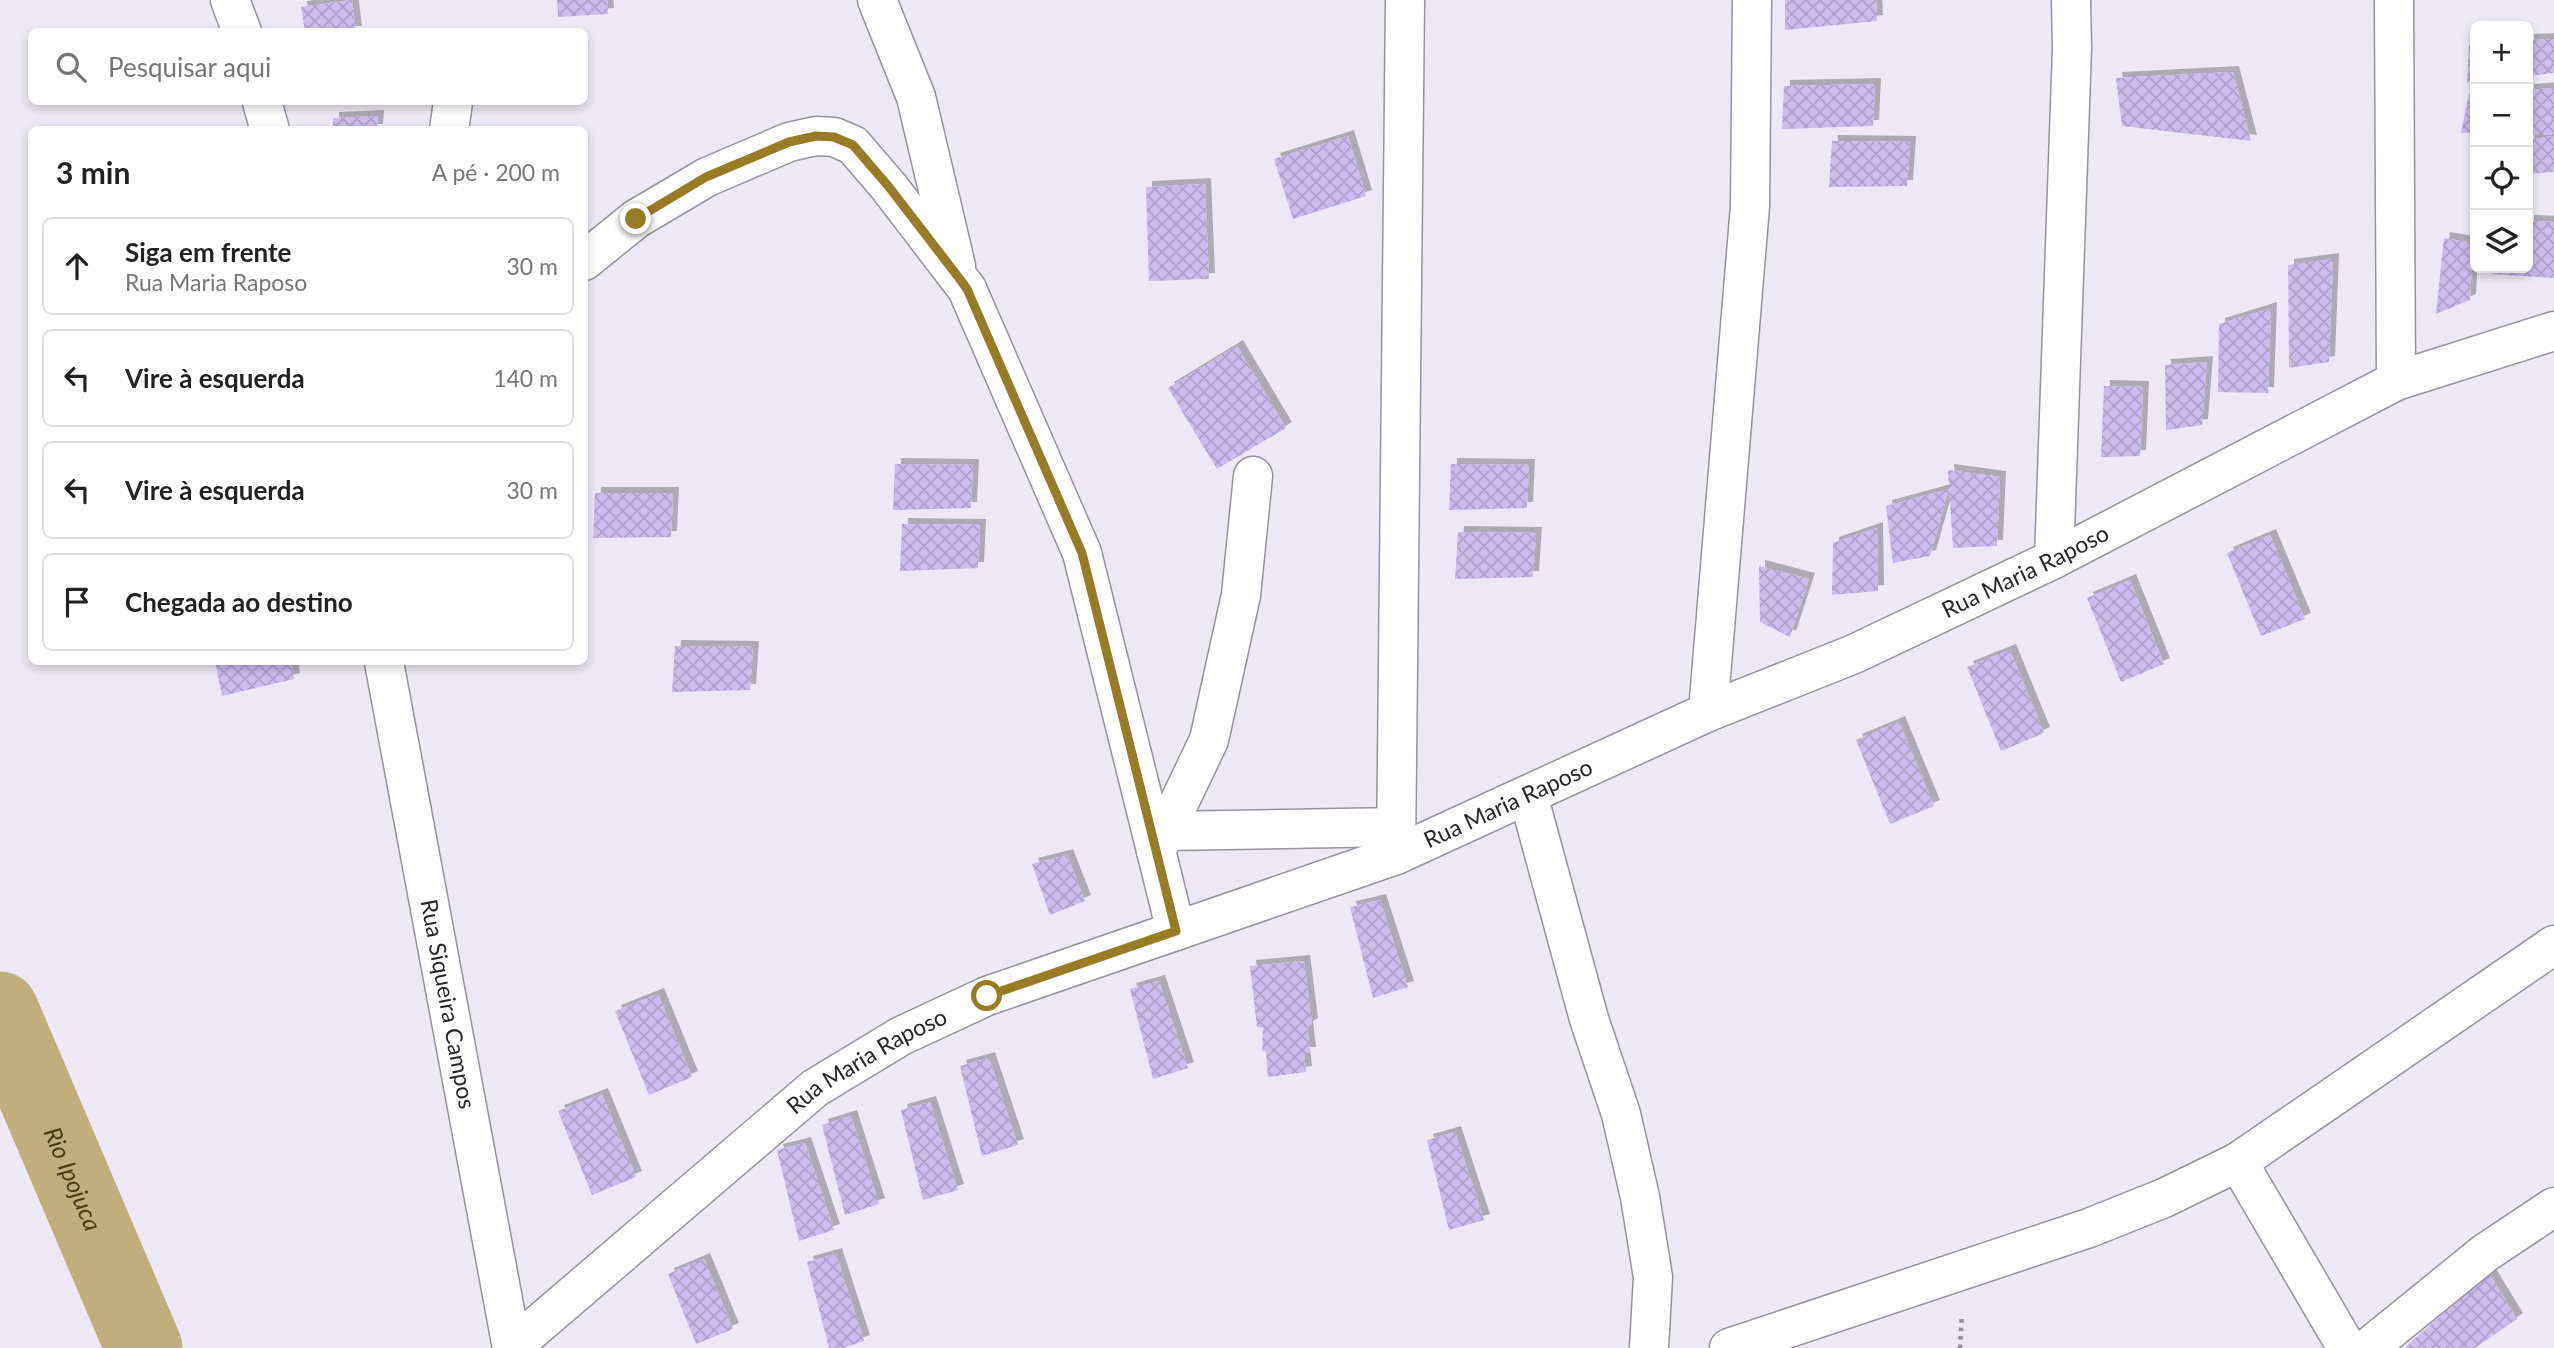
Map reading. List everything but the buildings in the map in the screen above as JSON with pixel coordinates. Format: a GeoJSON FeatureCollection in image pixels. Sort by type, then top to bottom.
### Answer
{"type":"FeatureCollection","features":[{"type":"Feature","properties":{"kind":"street"},"geometry":{"type":"LineString","coordinates":[[230,0],[240,28]]}},
{"type":"Feature","properties":{"kind":"street"},"geometry":{"type":"LineString","coordinates":[[877,0],[916,97],[959,278]]}},
{"type":"Feature","properties":{"kind":"street"},"geometry":{"type":"LineString","coordinates":[[1161,841],[1396,841],[1405,0]]}},
{"type":"Feature","properties":{"kind":"street"},"geometry":{"type":"LineString","coordinates":[[1708,712],[1750,206],[1752,0]]}},
{"type":"Feature","properties":{"kind":"street"},"geometry":{"type":"LineString","coordinates":[[2054,559],[2073,48],[2071,0]]}},
{"type":"Feature","properties":{"kind":"street"},"geometry":{"type":"LineString","coordinates":[[2394,0],[2396,381]]}},
{"type":"Feature","properties":{"kind":"street"},"geometry":{"type":"LineString","coordinates":[[263,105],[269,126]]}},
{"type":"Feature","properties":{"kind":"street"},"geometry":{"type":"LineString","coordinates":[[450,126],[453,105]]}},
{"type":"Feature","properties":{"kind":"street"},"geometry":{"type":"LineString","coordinates":[[588,258],[636,219],[706,177],[789,142],[816,136],[834,137],[853,145],[889,187],[967,289],[1082,553],[1161,841],[1176,931]]}},
{"type":"Feature","properties":{"kind":"street","name":"Rua Maria Raposo"},"geometry":{"type":"LineString","coordinates":[[512,1347],[815,1088],[901,1036],[987,996],[1176,931],[1396,841],[1528,795],[1708,712],[1854,654],[2054,559],[2396,381],[2554,331]]}},
{"type":"Feature","properties":{"kind":"street"},"geometry":{"type":"LineString","coordinates":[[1161,841],[1209,740],[1241,596],[1253,476]]}},
{"type":"Feature","properties":{"kind":"street","name":"Rua Siqueira Campos"},"geometry":{"type":"LineString","coordinates":[[385,665],[512,1347]]}},
{"type":"Feature","properties":{"kind":"street"},"geometry":{"type":"LineString","coordinates":[[1528,795],[1589,1019],[1621,1114],[1640,1197],[1653,1277],[1649,1348]]}},
{"type":"Feature","properties":{"kind":"street"},"geometry":{"type":"LineString","coordinates":[[1729,1348],[2088,1228],[2164,1198],[2238,1162],[2554,945]]}},
{"type":"Feature","properties":{"kind":"street"},"geometry":{"type":"LineString","coordinates":[[2238,1162],[2347,1348]]}},
{"type":"Feature","properties":{"kind":"street"},"geometry":{"type":"LineString","coordinates":[[2368,1348],[2485,1253],[2554,1207]]}},
{"type":"Feature","properties":{"kind":"waterway","name":"Rio Ipojuca"},"geometry":{"type":"LineString","coordinates":[[0,1010],[144,1348]]}},
{"type":"Feature","properties":{"kind":"route"},"geometry":{"type":"LineString","coordinates":[[636,219],[706,177],[789,142],[816,136],[834,137],[853,145],[889,187],[967,289],[1082,553],[1176,931],[987,996]]}}]}
